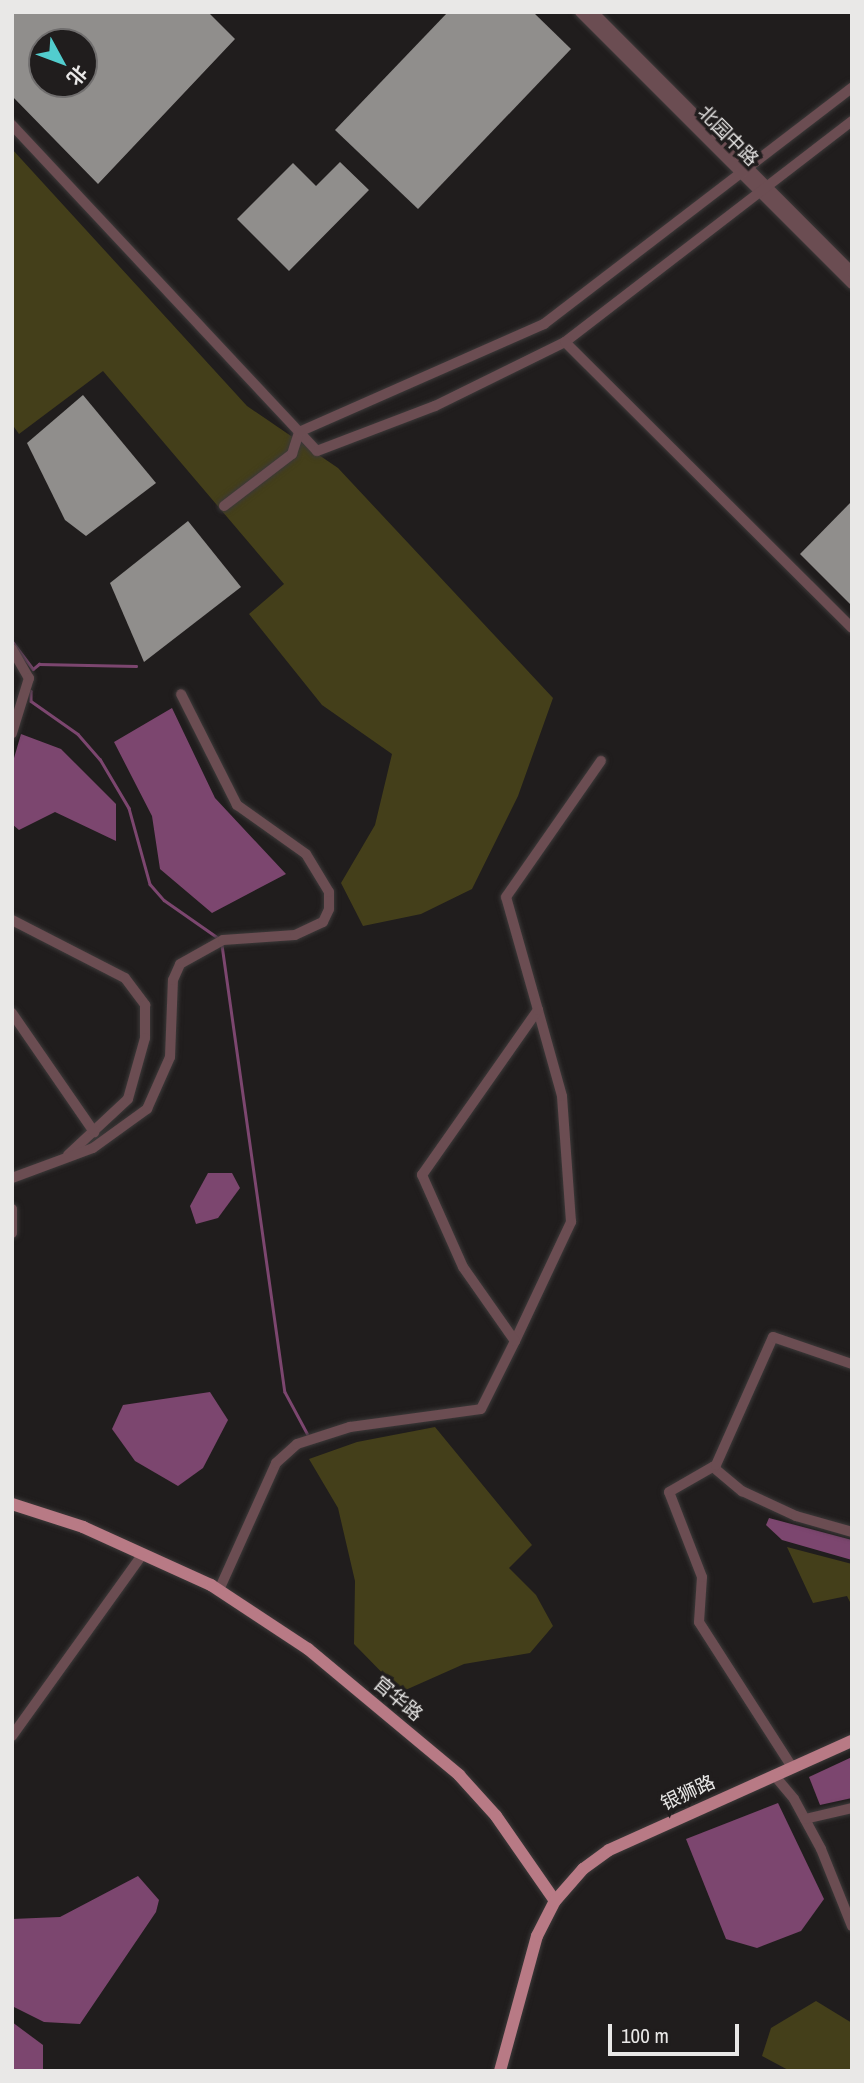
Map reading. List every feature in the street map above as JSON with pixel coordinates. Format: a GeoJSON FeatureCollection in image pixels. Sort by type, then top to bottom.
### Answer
{"type":"FeatureCollection","features":[{"type":"Feature","properties":{"kind":"main road","name":"官华路"},"geometry":{"type":"LineString","coordinates":[[12,1504],[143,1554],[219,1590],[308,1649],[459,1775],[496,1816],[555,1901]]}},
{"type":"Feature","properties":{"kind":"main road","name":"银狮路"},"geometry":{"type":"LineString","coordinates":[[555,1901],[583,1869],[610,1850],[852,1741]]}},
{"type":"Feature","properties":{"kind":"main road"},"geometry":{"type":"LineString","coordinates":[[500,2071],[537,1936],[555,1901]]}},
{"type":"Feature","properties":{"kind":"street","name":"北园中路"},"geometry":{"type":"LineString","coordinates":[[580,12],[744,171],[852,284]]}},
{"type":"Feature","properties":{"kind":"street","name":"北园中路"},"geometry":{"type":"LineString","coordinates":[[593,12],[744,171]]}},
{"type":"Feature","properties":{"kind":"street"},"geometry":{"type":"LineString","coordinates":[[224,506],[292,454],[299,432],[544,324],[852,88]]}},
{"type":"Feature","properties":{"kind":"street"},"geometry":{"type":"LineString","coordinates":[[12,125],[317,451],[435,406],[565,342],[852,121]]}},
{"type":"Feature","properties":{"kind":"street","name":"北园中路"},"geometry":{"type":"LineString","coordinates":[[763,190],[852,272]]}},
{"type":"Feature","properties":{"kind":"street"},"geometry":{"type":"LineString","coordinates":[[565,342],[852,628]]}},
{"type":"Feature","properties":{"kind":"street"},"geometry":{"type":"LineString","coordinates":[[12,649],[29,678],[12,733]]}},
{"type":"Feature","properties":{"kind":"street"},"geometry":{"type":"LineString","coordinates":[[12,1178],[93,1148],[147,1108],[170,1057],[173,980],[180,964],[220,941],[295,935],[323,922],[328,892],[306,855],[237,805],[181,694]]}},
{"type":"Feature","properties":{"kind":"street"},"geometry":{"type":"LineString","coordinates":[[219,1590],[276,1463],[297,1444],[349,1427],[481,1409],[571,1222],[562,1096],[506,897],[601,761]]}},
{"type":"Feature","properties":{"kind":"street"},"geometry":{"type":"LineString","coordinates":[[12,920],[125,978],[145,1005],[145,1038],[128,1099],[62,1160]]}},
{"type":"Feature","properties":{"kind":"street"},"geometry":{"type":"LineString","coordinates":[[515,1341],[463,1267],[422,1175],[538,1010]]}},
{"type":"Feature","properties":{"kind":"street"},"geometry":{"type":"LineString","coordinates":[[12,1013],[94,1132]]}},
{"type":"Feature","properties":{"kind":"street"},"geometry":{"type":"LineString","coordinates":[[12,1209],[12,1233]]}},
{"type":"Feature","properties":{"kind":"street"},"geometry":{"type":"LineString","coordinates":[[792,1767],[699,1622],[702,1577],[669,1492],[713,1467],[774,1337],[852,1364]]}},
{"type":"Feature","properties":{"kind":"street"},"geometry":{"type":"LineString","coordinates":[[713,1467],[764,1501],[852,1532]]}},
{"type":"Feature","properties":{"kind":"street"},"geometry":{"type":"LineString","coordinates":[[12,1736],[143,1554]]}},
{"type":"Feature","properties":{"kind":"street"},"geometry":{"type":"LineString","coordinates":[[774,1775],[805,1819],[852,1926]]}},
{"type":"Feature","properties":{"kind":"street"},"geometry":{"type":"LineString","coordinates":[[805,1819],[852,1808]]}},
{"type":"Feature","properties":{"kind":"shaded area"},"geometry":{"type":"Polygon","coordinates":[[[12,149],[247,406],[338,468],[553,698],[518,796],[472,889],[421,914],[363,926],[341,883],[375,825],[392,754],[322,705],[249,614],[284,584],[103,371],[19,434],[12,424],[12,149]]]}},
{"type":"Feature","properties":{"kind":"shaded area"},"geometry":{"type":"Polygon","coordinates":[[[172,708],[215,798],[286,874],[212,913],[160,869],[152,816],[114,742],[172,708]]]}},
{"type":"Feature","properties":{"kind":"shaded area"},"geometry":{"type":"Polygon","coordinates":[[[21,734],[61,749],[116,804],[116,841],[55,812],[19,830],[12,824],[12,765],[21,734]]]}},
{"type":"Feature","properties":{"kind":"shaded area"},"geometry":{"type":"Polygon","coordinates":[[[208,1173],[232,1173],[240,1188],[218,1218],[196,1224],[190,1206],[208,1173]]]}},
{"type":"Feature","properties":{"kind":"shaded area"},"geometry":{"type":"Polygon","coordinates":[[[210,1392],[228,1420],[203,1468],[178,1486],[135,1461],[112,1429],[123,1405],[210,1392]]]}},
{"type":"Feature","properties":{"kind":"shaded area"},"geometry":{"type":"Polygon","coordinates":[[[435,1427],[532,1545],[509,1568],[536,1595],[553,1626],[530,1653],[464,1664],[401,1692],[354,1644],[355,1581],[338,1508],[309,1459],[357,1442],[435,1427]]]}},
{"type":"Feature","properties":{"kind":"shaded area"},"geometry":{"type":"Polygon","coordinates":[[[769,1518],[852,1540],[852,1560],[782,1540],[766,1525],[769,1518]]]}},
{"type":"Feature","properties":{"kind":"shaded area"},"geometry":{"type":"Polygon","coordinates":[[[787,1547],[852,1564],[852,1606],[847,1596],[813,1603],[787,1547]]]}},
{"type":"Feature","properties":{"kind":"shaded area"},"geometry":{"type":"Polygon","coordinates":[[[852,1757],[852,1798],[820,1805],[809,1777],[852,1757]]]}},
{"type":"Feature","properties":{"kind":"shaded area"},"geometry":{"type":"Polygon","coordinates":[[[778,1803],[824,1899],[801,1931],[757,1948],[726,1939],[686,1839],[778,1803]]]}},
{"type":"Feature","properties":{"kind":"shaded area"},"geometry":{"type":"Polygon","coordinates":[[[138,1876],[159,1900],[156,1912],[80,2024],[44,2022],[12,2006],[12,1919],[60,1917],[138,1876]]]}},
{"type":"Feature","properties":{"kind":"shaded area"},"geometry":{"type":"Polygon","coordinates":[[[816,2001],[852,2023],[852,2071],[790,2071],[762,2056],[771,2028],[816,2001]]]}},
{"type":"Feature","properties":{"kind":"shaded area"},"geometry":{"type":"Polygon","coordinates":[[[12,2022],[43,2045],[43,2071],[12,2071],[12,2022]]]}},
{"type":"Feature","properties":{"kind":"building"},"geometry":{"type":"Polygon","coordinates":[[[12,12],[208,12],[235,39],[98,184],[12,96],[12,12]]]}},
{"type":"Feature","properties":{"kind":"building"},"geometry":{"type":"Polygon","coordinates":[[[448,12],[533,12],[571,49],[418,209],[335,130],[448,12]]]}},
{"type":"Feature","properties":{"kind":"building"},"geometry":{"type":"Polygon","coordinates":[[[340,162],[369,190],[289,271],[237,219],[293,163],[316,186],[340,162]]]}},
{"type":"Feature","properties":{"kind":"building"},"geometry":{"type":"Polygon","coordinates":[[[83,395],[156,483],[86,536],[65,520],[27,443],[83,395]]]}},
{"type":"Feature","properties":{"kind":"building"},"geometry":{"type":"Polygon","coordinates":[[[852,501],[852,606],[800,554],[852,501]]]}},
{"type":"Feature","properties":{"kind":"building"},"geometry":{"type":"Polygon","coordinates":[[[188,521],[241,587],[144,662],[110,583],[188,521]]]}},
{"type":"Feature","properties":{"kind":"waterway"},"geometry":{"type":"LineString","coordinates":[[12,641],[33,669],[39,664],[136,666]]}},
{"type":"Feature","properties":{"kind":"waterway"},"geometry":{"type":"LineString","coordinates":[[31,691],[31,701],[78,734],[100,759],[129,808],[150,884],[164,900],[220,939]]}},
{"type":"Feature","properties":{"kind":"waterway"},"geometry":{"type":"LineString","coordinates":[[222,945],[285,1392],[307,1433]]}}]}
